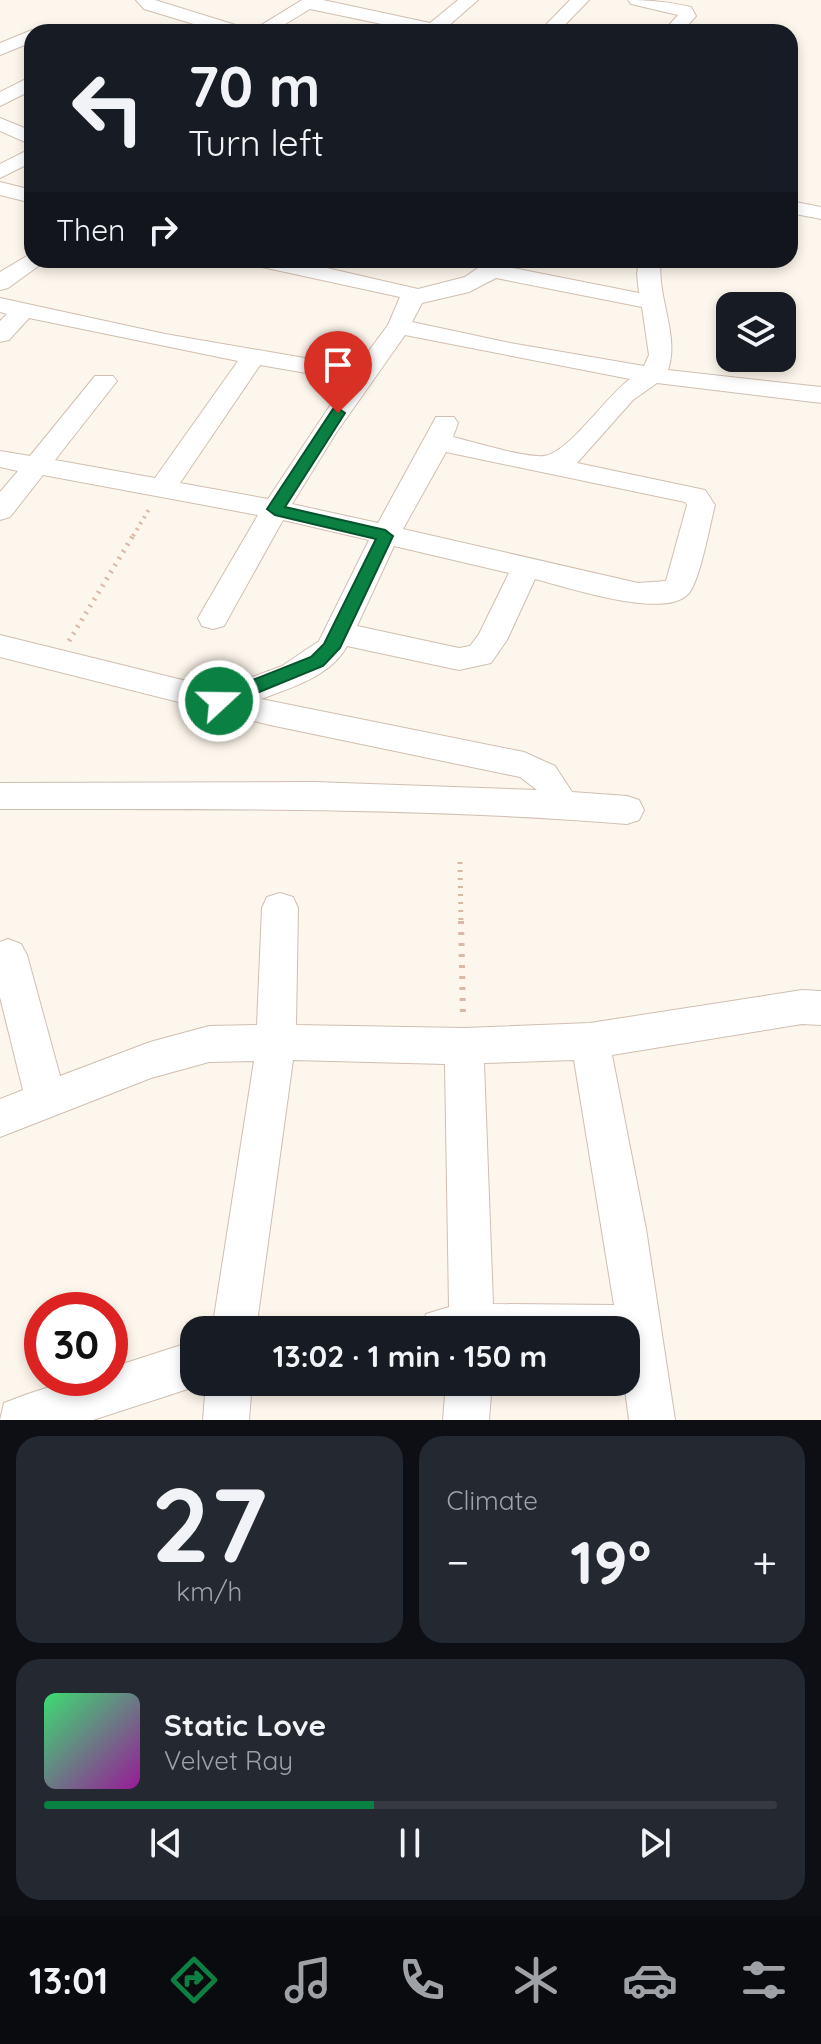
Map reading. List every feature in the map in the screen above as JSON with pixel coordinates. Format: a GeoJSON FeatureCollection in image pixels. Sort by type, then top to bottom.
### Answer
{"type":"FeatureCollection","features":[{"type":"Feature","properties":{"kind":"street"},"geometry":{"type":"LineString","coordinates":[[145,0],[150,5],[211,24]]}},
{"type":"Feature","properties":{"kind":"street"},"geometry":{"type":"LineString","coordinates":[[446,24],[469,0]]}},
{"type":"Feature","properties":{"kind":"street"},"geometry":{"type":"LineString","coordinates":[[556,24],[580,0]]}},
{"type":"Feature","properties":{"kind":"street"},"geometry":{"type":"LineString","coordinates":[[637,0],[685,11],[687,16],[680,24]]}},
{"type":"Feature","properties":{"kind":"street"},"geometry":{"type":"LineString","coordinates":[[273,24],[312,2],[413,24]]}},
{"type":"Feature","properties":{"kind":"street"},"geometry":{"type":"LineString","coordinates":[[185,24],[215,6]]}},
{"type":"Feature","properties":{"kind":"street"},"geometry":{"type":"LineString","coordinates":[[18,22],[24,25]]}},
{"type":"Feature","properties":{"kind":"street"},"geometry":{"type":"LineString","coordinates":[[0,50],[24,39]]}},
{"type":"Feature","properties":{"kind":"street"},"geometry":{"type":"LineString","coordinates":[[0,100],[24,86]]}},
{"type":"Feature","properties":{"kind":"street"},"geometry":{"type":"LineString","coordinates":[[0,124],[24,135]]}},
{"type":"Feature","properties":{"kind":"street"},"geometry":{"type":"LineString","coordinates":[[0,172],[24,158]]}},
{"type":"Feature","properties":{"kind":"street"},"geometry":{"type":"LineString","coordinates":[[0,188],[24,195]]}},
{"type":"Feature","properties":{"kind":"street"},"geometry":{"type":"LineString","coordinates":[[798,209],[821,213]]}},
{"type":"Feature","properties":{"kind":"street"},"geometry":{"type":"LineString","coordinates":[[0,283],[24,266]]}},
{"type":"Feature","properties":{"kind":"street"},"geometry":{"type":"LineString","coordinates":[[304,268],[400,289],[412,297],[443,293],[494,268]]}},
{"type":"Feature","properties":{"kind":"street"},"geometry":{"type":"LineString","coordinates":[[506,268],[651,302]]}},
{"type":"Feature","properties":{"kind":"street"},"geometry":{"type":"LineString","coordinates":[[542,465],[567,458],[624,395],[654,374],[661,355],[651,302],[649,268]]}},
{"type":"Feature","properties":{"kind":"street"},"geometry":{"type":"LineString","coordinates":[[213,618],[275,509],[324,431],[400,325],[412,297]]}},
{"type":"Feature","properties":{"kind":"street"},"geometry":{"type":"LineString","coordinates":[[0,305],[165,341],[365,376]]}},
{"type":"Feature","properties":{"kind":"street"},"geometry":{"type":"LineString","coordinates":[[0,335],[24,310]]}},
{"type":"Feature","properties":{"kind":"street"},"geometry":{"type":"LineString","coordinates":[[400,325],[419,332],[594,366],[723,387],[821,395]]}},
{"type":"Feature","properties":{"kind":"street"},"geometry":{"type":"LineString","coordinates":[[162,488],[255,355]]}},
{"type":"Feature","properties":{"kind":"street"},"geometry":{"type":"LineString","coordinates":[[0,511],[104,381]]}},
{"type":"Feature","properties":{"kind":"street"},"geometry":{"type":"LineString","coordinates":[[0,459],[275,509],[385,536],[638,593],[670,594],[679,586],[701,505],[695,496],[685,492],[542,465],[442,433],[385,536],[331,648],[317,662],[219,701]]}},
{"type":"Feature","properties":{"kind":"street"},"geometry":{"type":"LineString","coordinates":[[338,633],[459,659],[480,655],[492,640],[526,567]]}},
{"type":"Feature","properties":{"kind":"street"},"geometry":{"type":"LineString","coordinates":[[0,646],[219,701],[524,765],[542,772],[553,783],[559,804]]}},
{"type":"Feature","properties":{"kind":"street"},"geometry":{"type":"LineString","coordinates":[[0,796],[303,796],[559,804],[627,810]]}},
{"type":"Feature","properties":{"kind":"street"},"geometry":{"type":"LineString","coordinates":[[236,1316],[276,1042],[280,908]]}},
{"type":"Feature","properties":{"kind":"street"},"geometry":{"type":"LineString","coordinates":[[8,955],[46,1100]]}},
{"type":"Feature","properties":{"kind":"street"},"geometry":{"type":"LineString","coordinates":[[0,1118],[150,1060],[209,1044],[276,1042],[464,1046],[590,1041],[802,1007],[821,1008]]}},
{"type":"Feature","properties":{"kind":"street"},"geometry":{"type":"LineString","coordinates":[[590,1041],[638,1316]]}},
{"type":"Feature","properties":{"kind":"street"},"geometry":{"type":"LineString","coordinates":[[462,1316],[464,1046]]}},
{"type":"Feature","properties":{"kind":"street"},"geometry":{"type":"LineString","coordinates":[[640,1328],[652,1420]]}},
{"type":"Feature","properties":{"kind":"street"},"geometry":{"type":"LineString","coordinates":[[21,1420],[180,1369]]}},
{"type":"Feature","properties":{"kind":"street"},"geometry":{"type":"LineString","coordinates":[[226,1420],[228,1396]]}},
{"type":"Feature","properties":{"kind":"street"},"geometry":{"type":"LineString","coordinates":[[466,1420],[468,1396]]}},
{"type":"Feature","properties":{"kind":"path"},"geometry":{"type":"LineString","coordinates":[[56,661],[162,488]]}},
{"type":"Feature","properties":{"kind":"path"},"geometry":{"type":"LineString","coordinates":[[460,862],[464,1046]]}},
{"type":"Feature","properties":{"kind":"route"},"geometry":{"type":"LineString","coordinates":[[219,701],[317,662],[331,648],[385,536],[275,509],[338,413]]}}]}
